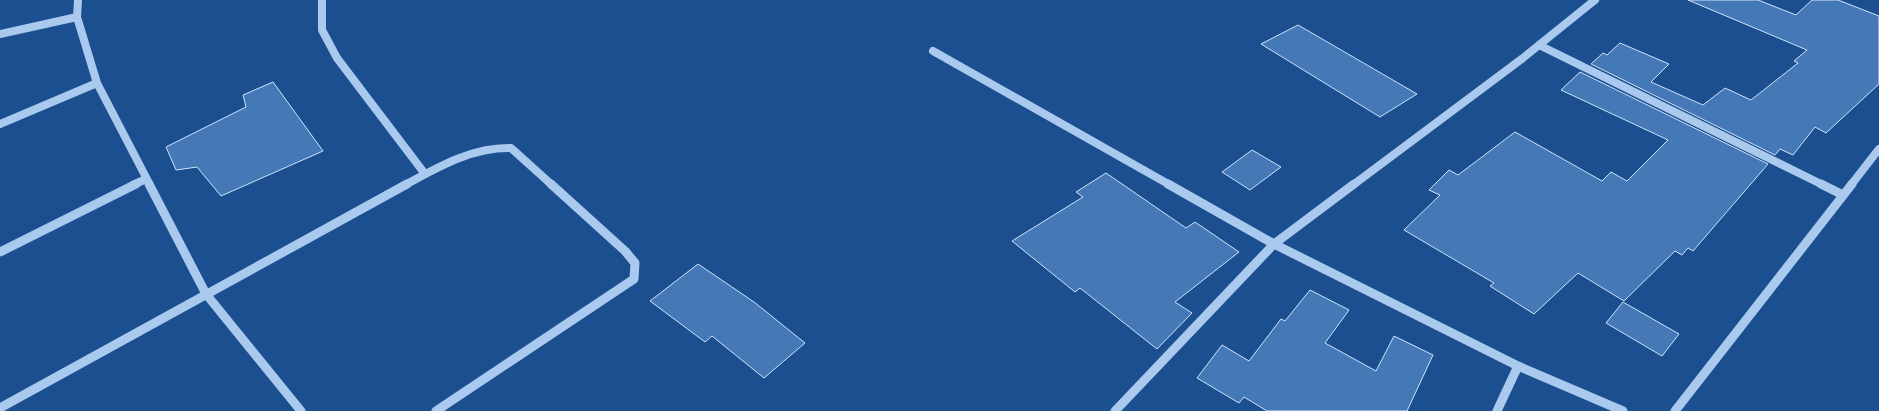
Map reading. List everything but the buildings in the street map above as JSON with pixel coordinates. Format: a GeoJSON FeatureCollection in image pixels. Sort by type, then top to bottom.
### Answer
{"type":"FeatureCollection","features":[{"type":"Feature","properties":{"kind":"street"},"geometry":{"type":"LineString","coordinates":[[78,0],[78,17],[97,82],[206,294],[301,411]]}},
{"type":"Feature","properties":{"kind":"street"},"geometry":{"type":"LineString","coordinates":[[322,0],[322,30],[337,58],[425,174]]}},
{"type":"Feature","properties":{"kind":"street"},"geometry":{"type":"LineString","coordinates":[[1115,411],[1274,244],[1539,45],[1595,0]]}},
{"type":"Feature","properties":{"kind":"street"},"geometry":{"type":"LineString","coordinates":[[0,34],[78,17]]}},
{"type":"Feature","properties":{"kind":"street"},"geometry":{"type":"LineString","coordinates":[[1539,45],[1843,195]]}},
{"type":"Feature","properties":{"kind":"street"},"geometry":{"type":"LineString","coordinates":[[933,51],[1274,244],[1518,366],[1623,411]]}},
{"type":"Feature","properties":{"kind":"street"},"geometry":{"type":"LineString","coordinates":[[0,124],[97,82]]}},
{"type":"Feature","properties":{"kind":"street"},"geometry":{"type":"LineString","coordinates":[[0,408],[425,174],[484,149],[511,148],[635,263],[634,279],[436,411]]}},
{"type":"Feature","properties":{"kind":"street"},"geometry":{"type":"LineString","coordinates":[[1675,411],[1879,149]]}},
{"type":"Feature","properties":{"kind":"street"},"geometry":{"type":"LineString","coordinates":[[0,252],[146,180]]}},
{"type":"Feature","properties":{"kind":"street"},"geometry":{"type":"LineString","coordinates":[[1497,411],[1518,366]]}}]}
